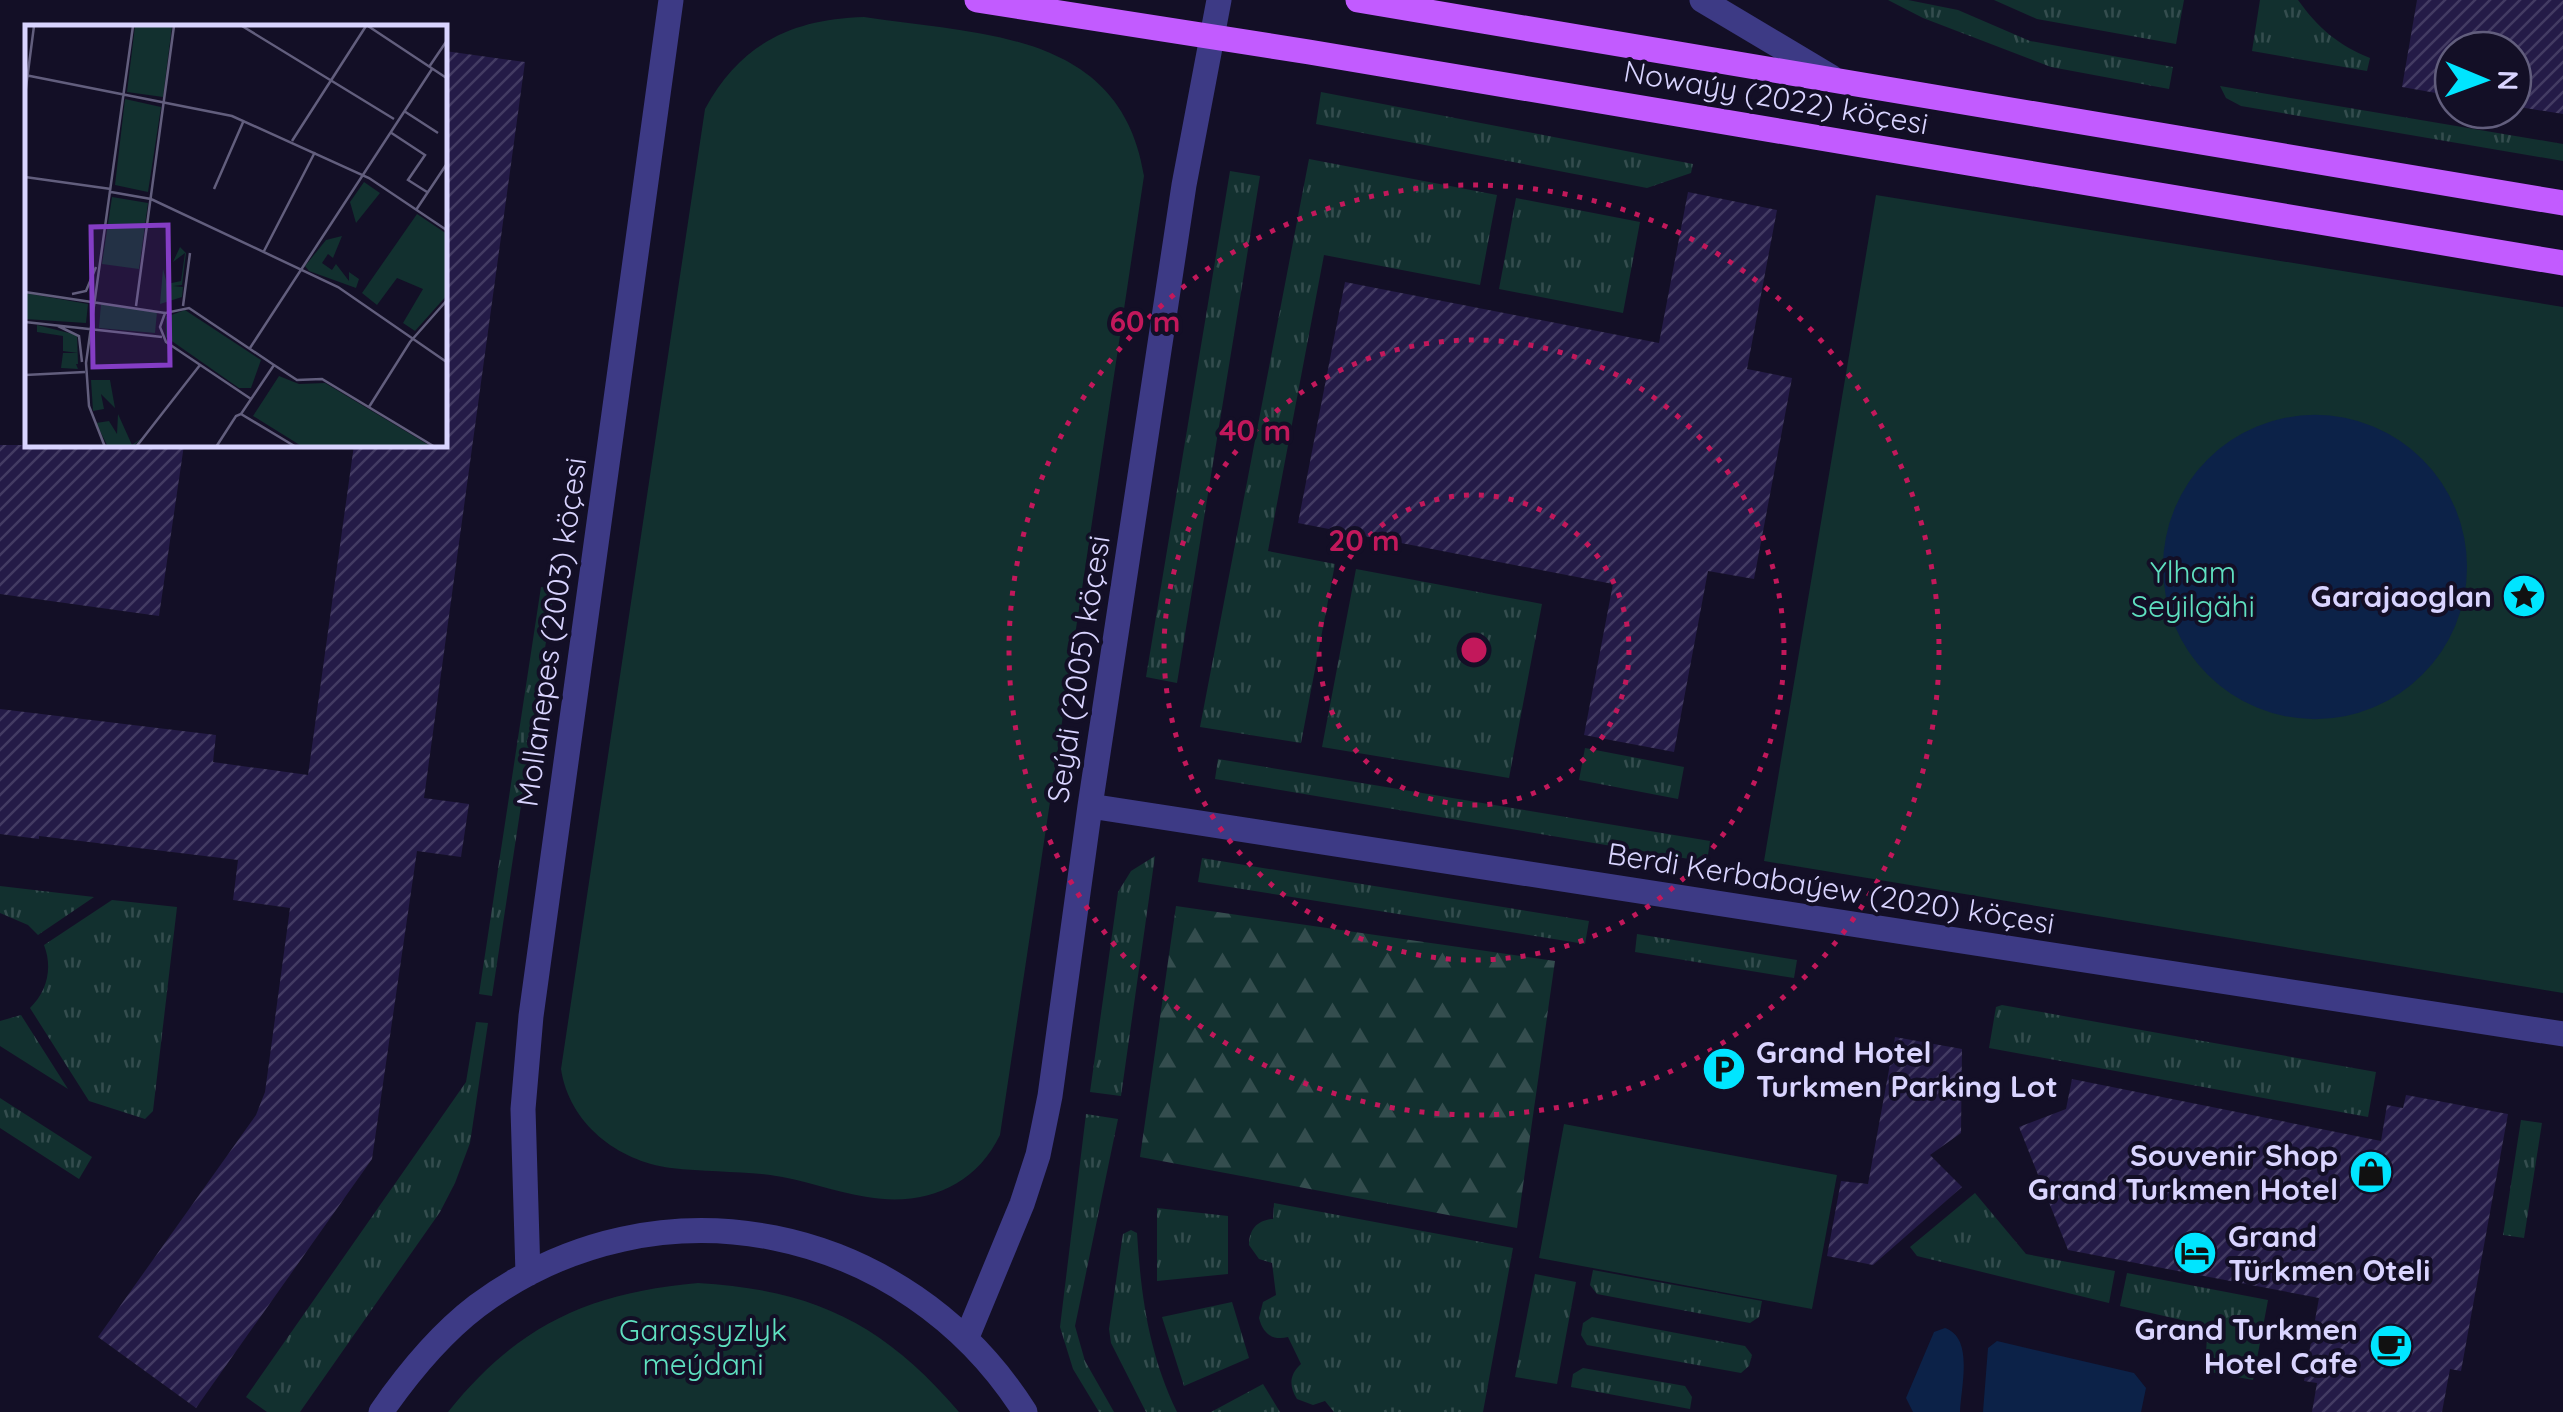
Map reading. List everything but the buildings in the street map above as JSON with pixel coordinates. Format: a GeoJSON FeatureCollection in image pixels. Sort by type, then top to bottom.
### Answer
{"type":"FeatureCollection","features":[{"type":"Feature","properties":{"kind":"main road","name":"Nowaýy (2022) köçesi"},"geometry":{"type":"LineString","coordinates":[[977,0],[2563,262]]}},
{"type":"Feature","properties":{"kind":"main road","name":"Nowaýy (2022) köçesi"},"geometry":{"type":"LineString","coordinates":[[1358,0],[2563,203]]}},
{"type":"Feature","properties":{"kind":"street","name":"Mollanepes (2003) köçesi"},"geometry":{"type":"LineString","coordinates":[[528,1274],[523,1109],[530,1016],[670,0]]}},
{"type":"Feature","properties":{"kind":"street","name":"Seýdi (2005) köçesi"},"geometry":{"type":"LineString","coordinates":[[967,1337],[1038,1155],[1050,1096],[1192,129],[1219,0]]}},
{"type":"Feature","properties":{"kind":"street"},"geometry":{"type":"LineString","coordinates":[[1702,0],[1831,77]]}},
{"type":"Feature","properties":{"kind":"street","name":"Berdi Kerbabaýew (2020) köçesi"},"geometry":{"type":"LineString","coordinates":[[1090,806],[2563,1034]]}},
{"type":"Feature","properties":{"kind":"street"},"geometry":{"type":"LineString","coordinates":[[380,1412],[433,1345],[478,1306],[528,1274],[582,1251],[640,1236],[698,1230],[757,1234],[816,1247],[870,1269],[921,1299],[967,1337],[1006,1382],[1025,1412]]}},
{"type":"Feature","properties":{"kind":"green space"},"geometry":{"type":"Polygon","coordinates":[[[1888,0],[1958,10],[2030,41],[2173,67],[2169,89],[2051,67],[1923,18],[1888,0]]]}},
{"type":"Feature","properties":{"kind":"green space"},"geometry":{"type":"Polygon","coordinates":[[[1994,0],[2184,0],[2176,44],[2037,19],[1994,0]]]}},
{"type":"Feature","properties":{"kind":"green space"},"geometry":{"type":"Polygon","coordinates":[[[2260,0],[2298,0],[2330,35],[2370,58],[2367,71],[2252,51],[2260,0]]]}},
{"type":"Feature","properties":{"kind":"green space"},"geometry":{"type":"Polygon","coordinates":[[[864,17],[997,37],[1038,48],[1076,66],[1107,92],[1130,128],[1144,176],[1000,1135],[977,1168],[962,1180],[908,1199],[867,1197],[770,1175],[671,1168],[632,1157],[585,1122],[574,1106],[561,1069],[705,109],[734,67],[771,39],[814,23],[864,17]]]}},
{"type":"Feature","properties":{"kind":"green space"},"geometry":{"type":"Polygon","coordinates":[[[2220,86],[2433,122],[2433,130],[2480,130],[2563,144],[2563,161],[2241,106],[2226,98],[2220,86]]]}},
{"type":"Feature","properties":{"kind":"green space"},"geometry":{"type":"Polygon","coordinates":[[[1321,92],[1693,164],[1691,173],[1647,188],[1316,124],[1321,92]]]}},
{"type":"Feature","properties":{"kind":"green space"},"geometry":{"type":"Polygon","coordinates":[[[1309,159],[1497,195],[1480,285],[1324,255],[1268,551],[1335,564],[1301,743],[1200,727],[1309,159]]]}},
{"type":"Feature","properties":{"kind":"green space"},"geometry":{"type":"Polygon","coordinates":[[[1230,171],[1260,176],[1177,683],[1146,677],[1230,171]]]}},
{"type":"Feature","properties":{"kind":"green space","name":"Ylham Seýilgähi"},"geometry":{"type":"Polygon","coordinates":[[[1876,195],[2563,307],[2563,993],[1764,861],[1876,195]]]}},
{"type":"Feature","properties":{"kind":"green space"},"geometry":{"type":"Polygon","coordinates":[[[1516,198],[1640,222],[1623,313],[1499,289],[1516,198]]]}},
{"type":"Feature","properties":{"kind":"green space"},"geometry":{"type":"Polygon","coordinates":[[[1356,569],[1542,604],[1509,778],[1322,747],[1356,569]]]}},
{"type":"Feature","properties":{"kind":"green space"},"geometry":{"type":"Polygon","coordinates":[[[541,587],[554,589],[492,996],[479,994],[541,587]]]}},
{"type":"Feature","properties":{"kind":"green space"},"geometry":{"type":"Polygon","coordinates":[[[1585,748],[1684,767],[1678,799],[1579,780],[1585,748]]]}},
{"type":"Feature","properties":{"kind":"green space"},"geometry":{"type":"Polygon","coordinates":[[[1218,759],[1710,841],[1707,862],[1215,779],[1218,759]]]}},
{"type":"Feature","properties":{"kind":"green space"},"geometry":{"type":"Polygon","coordinates":[[[1155,856],[1121,1096],[1090,1092],[1118,892],[1131,871],[1155,856]]]}},
{"type":"Feature","properties":{"kind":"green space"},"geometry":{"type":"Polygon","coordinates":[[[1202,858],[1589,921],[1585,944],[1198,882],[1202,858]]]}},
{"type":"Feature","properties":{"kind":"green space"},"geometry":{"type":"Polygon","coordinates":[[[0,886],[94,897],[38,935],[28,925],[0,913],[0,886]]]}},
{"type":"Feature","properties":{"kind":"green space"},"geometry":{"type":"Polygon","coordinates":[[[112,900],[177,907],[153,1111],[145,1119],[89,1101],[30,1008],[47,979],[44,945],[112,900]]]}},
{"type":"Feature","properties":{"kind":"green space"},"geometry":{"type":"Polygon","coordinates":[[[1176,906],[1555,961],[1517,1228],[1140,1157],[1176,906]]]}},
{"type":"Feature","properties":{"kind":"green space"},"geometry":{"type":"Polygon","coordinates":[[[1637,934],[1797,960],[1794,978],[1635,952],[1637,934]]]}},
{"type":"Feature","properties":{"kind":"green space"},"geometry":{"type":"Polygon","coordinates":[[[1996,1007],[2376,1072],[2368,1117],[1989,1048],[1996,1007]]]}},
{"type":"Feature","properties":{"kind":"green space"},"geometry":{"type":"Polygon","coordinates":[[[21,1015],[68,1089],[0,1046],[0,1021],[21,1015]]]}},
{"type":"Feature","properties":{"kind":"green space"},"geometry":{"type":"Polygon","coordinates":[[[476,1022],[488,1023],[470,1143],[440,1212],[300,1412],[267,1412],[246,1397],[466,1082],[476,1022]]]}},
{"type":"Feature","properties":{"kind":"green space"},"geometry":{"type":"Polygon","coordinates":[[[0,1098],[92,1157],[79,1179],[0,1128],[0,1098]]]}},
{"type":"Feature","properties":{"kind":"green space"},"geometry":{"type":"Polygon","coordinates":[[[1086,1114],[1118,1119],[1075,1326],[1085,1361],[1114,1412],[1099,1412],[1073,1369],[1060,1327],[1086,1114]]]}},
{"type":"Feature","properties":{"kind":"green space"},"geometry":{"type":"Polygon","coordinates":[[[2521,1120],[2542,1123],[2524,1238],[2503,1235],[2521,1120]]]}},
{"type":"Feature","properties":{"kind":"green space"},"geometry":{"type":"Polygon","coordinates":[[[1564,1124],[1837,1175],[1812,1309],[1539,1258],[1564,1124]]]}},
{"type":"Feature","properties":{"kind":"green space"},"geometry":{"type":"Polygon","coordinates":[[[1975,1193],[2026,1254],[2115,1271],[2109,1303],[1917,1256],[1910,1247],[1975,1193]]]}},
{"type":"Feature","properties":{"kind":"green space"},"geometry":{"type":"Polygon","coordinates":[[[1274,1203],[1513,1248],[1483,1412],[1334,1412],[1325,1401],[1313,1405],[1297,1399],[1292,1381],[1301,1364],[1288,1337],[1269,1335],[1259,1318],[1263,1302],[1276,1295],[1272,1263],[1259,1259],[1249,1245],[1255,1227],[1273,1219],[1274,1203]]]}},
{"type":"Feature","properties":{"kind":"green space"},"geometry":{"type":"Polygon","coordinates":[[[1157,1208],[1228,1216],[1228,1274],[1157,1281],[1157,1208]]]}},
{"type":"Feature","properties":{"kind":"green space"},"geometry":{"type":"Polygon","coordinates":[[[1131,1230],[1137,1233],[1153,1347],[1177,1412],[1146,1412],[1111,1343],[1109,1329],[1123,1234],[1131,1230]]]}},
{"type":"Feature","properties":{"kind":"green space"},"geometry":{"type":"Polygon","coordinates":[[[1593,1270],[1762,1301],[1759,1317],[1750,1323],[1597,1294],[1590,1285],[1593,1270]]]}},
{"type":"Feature","properties":{"kind":"green space"},"geometry":{"type":"Polygon","coordinates":[[[2127,1273],[2268,1300],[2253,1380],[2205,1371],[2207,1336],[2195,1323],[2120,1306],[2127,1273]]]}},
{"type":"Feature","properties":{"kind":"green space"},"geometry":{"type":"Polygon","coordinates":[[[1535,1274],[1576,1282],[1557,1384],[1515,1377],[1535,1274]]]}},
{"type":"Feature","properties":{"kind":"green space","name":"Garaşsyzlyk meýdani"},"geometry":{"type":"Polygon","coordinates":[[[698,1283],[777,1294],[844,1317],[902,1355],[959,1412],[448,1412],[501,1357],[558,1319],[622,1295],[698,1283]]]}},
{"type":"Feature","properties":{"kind":"green space"},"geometry":{"type":"Polygon","coordinates":[[[1232,1302],[1249,1358],[1184,1386],[1162,1317],[1232,1302]]]}},
{"type":"Feature","properties":{"kind":"green space"},"geometry":{"type":"Polygon","coordinates":[[[1592,1317],[1745,1346],[1752,1355],[1749,1366],[1741,1373],[1587,1345],[1581,1335],[1583,1323],[1592,1317]]]}},
{"type":"Feature","properties":{"kind":"green space"},"geometry":{"type":"Polygon","coordinates":[[[1583,1368],[1685,1386],[1692,1397],[1690,1409],[1571,1387],[1573,1374],[1583,1368]]]}},
{"type":"Feature","properties":{"kind":"green space"},"geometry":{"type":"Polygon","coordinates":[[[1263,1384],[1280,1412],[1211,1412],[1263,1384]]]}},
{"type":"Feature","properties":{"kind":"water"},"geometry":{"type":"Polygon","coordinates":[[[2315,415],[2345,418],[2373,427],[2422,460],[2455,509],[2464,537],[2464,597],[2455,625],[2422,674],[2373,707],[2345,716],[2315,719],[2285,716],[2257,707],[2208,674],[2175,625],[2166,597],[2163,567],[2166,537],[2175,509],[2208,460],[2257,427],[2285,418],[2315,415]]]}},
{"type":"Feature","properties":{"kind":"water"},"geometry":{"type":"Polygon","coordinates":[[[1945,1328],[1954,1333],[1963,1352],[1960,1412],[1913,1412],[1906,1398],[1934,1332],[1945,1328]]]}},
{"type":"Feature","properties":{"kind":"water"},"geometry":{"type":"Polygon","coordinates":[[[1997,1341],[2134,1373],[2146,1388],[2141,1412],[1983,1412],[1988,1348],[1997,1341]]]}},
{"type":"Feature","properties":{"kind":"place","name":"Garajaoglan"},"geometry":{"type":"Point","coordinates":[2524,596]}},
{"type":"Feature","properties":{"kind":"place","name":"Grand Hotel Turkmen Parking Lot"},"geometry":{"type":"Point","coordinates":[1724,1069]}},
{"type":"Feature","properties":{"kind":"place","name":"Souvenir Shop Grand Turkmen Hotel"},"geometry":{"type":"Point","coordinates":[2371,1172]}},
{"type":"Feature","properties":{"kind":"place","name":"Grand Türkmen Oteli"},"geometry":{"type":"Point","coordinates":[2195,1253]}},
{"type":"Feature","properties":{"kind":"place","name":"Grand Turkmen Hotel Cafe"},"geometry":{"type":"Point","coordinates":[2391,1346]}}]}
